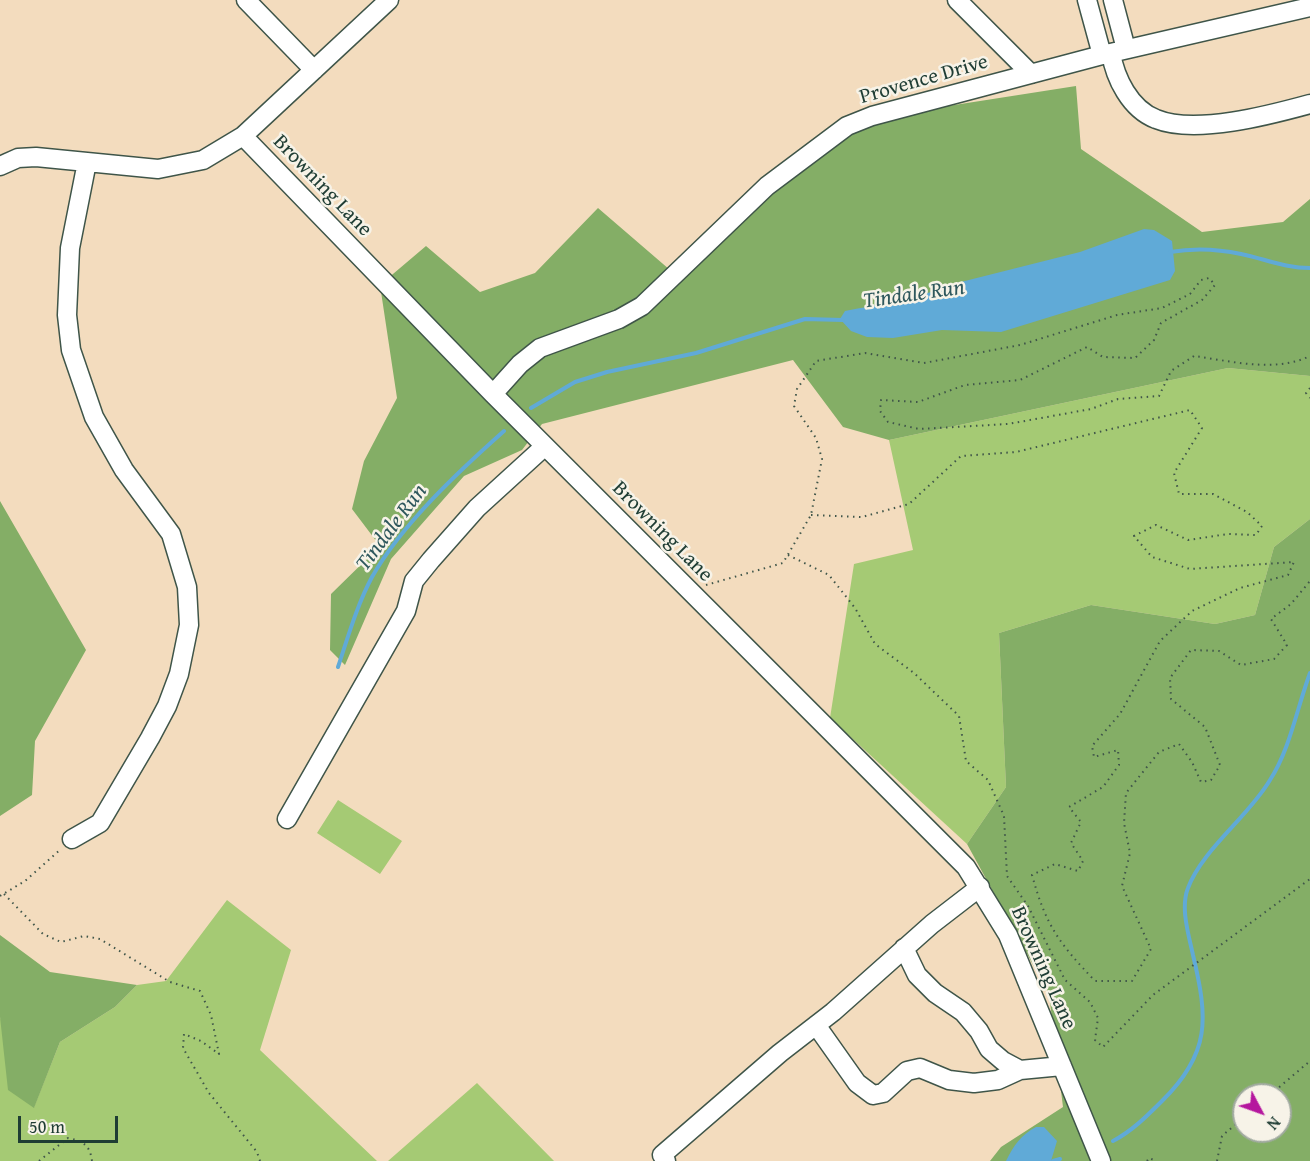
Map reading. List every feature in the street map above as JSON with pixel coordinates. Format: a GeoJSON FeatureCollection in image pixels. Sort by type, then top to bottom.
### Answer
{"type":"FeatureCollection","features":[{"type":"Feature","properties":{"kind":"street"},"geometry":{"type":"LineString","coordinates":[[246,0],[314,70]]}},
{"type":"Feature","properties":{"kind":"street","name":"Browning Lane"},"geometry":{"type":"LineString","coordinates":[[389,0],[243,136],[544,446],[966,867],[1008,935],[1101,1161]]}},
{"type":"Feature","properties":{"kind":"street"},"geometry":{"type":"LineString","coordinates":[[957,0],[1032,74]]}},
{"type":"Feature","properties":{"kind":"street"},"geometry":{"type":"LineString","coordinates":[[1087,0],[1113,53]]}},
{"type":"Feature","properties":{"kind":"street"},"geometry":{"type":"LineString","coordinates":[[1113,0],[1113,66],[1122,87],[1137,106],[1155,119],[1181,124],[1217,123],[1264,116],[1310,104]]}},
{"type":"Feature","properties":{"kind":"street","name":"Provence Drive"},"geometry":{"type":"LineString","coordinates":[[493,394],[520,364],[540,348],[618,319],[642,306],[767,186],[847,126],[872,116],[1113,53],[1310,7]]}},
{"type":"Feature","properties":{"kind":"street"},"geometry":{"type":"LineString","coordinates":[[0,166],[18,158],[36,157],[159,169],[203,160],[243,136]]}},
{"type":"Feature","properties":{"kind":"street"},"geometry":{"type":"LineString","coordinates":[[72,839],[100,823],[150,738],[167,706],[179,674],[189,625],[187,587],[171,534],[124,470],[94,417],[71,350],[67,315],[70,249],[87,162]]}},
{"type":"Feature","properties":{"kind":"street"},"geometry":{"type":"LineString","coordinates":[[287,819],[406,611],[414,581],[477,508],[544,446]]}},
{"type":"Feature","properties":{"kind":"street"},"geometry":{"type":"LineString","coordinates":[[666,1161],[662,1155],[904,948],[980,887]]}},
{"type":"Feature","properties":{"kind":"street"},"geometry":{"type":"LineString","coordinates":[[904,948],[917,975],[935,993],[963,1012],[979,1031],[989,1050],[1020,1070]]}},
{"type":"Feature","properties":{"kind":"street"},"geometry":{"type":"LineString","coordinates":[[816,1025],[857,1083],[873,1095],[883,1093],[906,1071],[920,1068],[949,1080],[974,1083],[998,1080],[1020,1070],[1062,1066]]}},
{"type":"Feature","properties":{"kind":"path"},"geometry":{"type":"LineString","coordinates":[[689,590],[783,563],[812,515],[822,459],[816,438],[794,406],[797,389],[816,361],[866,353],[924,363],[1020,345],[1117,315],[1162,308],[1190,294],[1202,280],[1209,278],[1215,285],[1202,300],[1161,323],[1154,339],[1135,358],[1103,357],[1087,347],[1020,380],[965,386],[918,402],[881,400],[880,411],[888,422],[919,429],[1008,424],[1091,409],[1118,399],[1159,396],[1171,370],[1194,356],[1256,364],[1294,363],[1310,356]]}},
{"type":"Feature","properties":{"kind":"path"},"geometry":{"type":"LineString","coordinates":[[1310,388],[1306,393],[1310,398]]}},
{"type":"Feature","properties":{"kind":"path"},"geometry":{"type":"LineString","coordinates":[[812,515],[862,517],[909,504],[961,456],[1016,452],[1190,410],[1202,428],[1174,473],[1179,494],[1213,494],[1247,512],[1262,526],[1256,535],[1228,534],[1188,540],[1156,525],[1134,536],[1152,557],[1190,569],[1294,562],[1288,575],[1240,588],[1192,612],[1184,619],[1160,641],[1120,714],[1092,746],[1094,757],[1118,750],[1119,765],[1103,787],[1069,807],[1081,822],[1071,843],[1083,861],[1078,871],[1055,864],[1032,874],[1042,912],[1059,940],[1095,981],[1131,981],[1151,949],[1122,886],[1130,853],[1124,824],[1126,793],[1160,752],[1179,744],[1192,762],[1201,782],[1211,780],[1220,765],[1205,727],[1171,699],[1170,678],[1191,650],[1219,651],[1241,665],[1274,659],[1287,645],[1270,619],[1291,604],[1310,582]]}},
{"type":"Feature","properties":{"kind":"path"},"geometry":{"type":"LineString","coordinates":[[788,555],[829,575],[855,608],[875,644],[914,673],[959,716],[966,761],[988,780],[1004,816],[1007,876],[1028,906],[1065,980],[1090,1002],[1098,1018],[1095,1040],[1103,1047],[1153,995],[1310,879]]}},
{"type":"Feature","properties":{"kind":"path"},"geometry":{"type":"LineString","coordinates":[[0,896],[25,881],[72,839]]}},
{"type":"Feature","properties":{"kind":"path"},"geometry":{"type":"LineString","coordinates":[[4,894],[44,934],[61,942],[84,936],[100,939],[170,982],[200,991],[211,1015],[219,1054],[201,1041],[184,1034],[183,1048],[209,1093],[257,1152],[260,1161]]}},
{"type":"Feature","properties":{"kind":"path"},"geometry":{"type":"LineString","coordinates":[[1284,1083],[1310,1061]]}},
{"type":"Feature","properties":{"kind":"path"},"geometry":{"type":"LineString","coordinates":[[1217,1161],[1222,1136],[1232,1127]]}},
{"type":"Feature","properties":{"kind":"path"},"geometry":{"type":"LineString","coordinates":[[39,1161],[68,1138],[82,1141],[91,1151],[92,1161]]}},
{"type":"Feature","properties":{"kind":"path"},"geometry":{"type":"LineString","coordinates":[[1147,1161],[1149,1158],[1156,1161]]}},
{"type":"Feature","properties":{"kind":"green space"},"geometry":{"type":"Polygon","coordinates":[[[1076,86],[1081,149],[1202,232],[1283,222],[1310,199],[1310,376],[1228,368],[889,440],[843,427],[793,360],[542,424],[522,450],[464,476],[391,559],[345,665],[330,650],[331,594],[380,546],[352,509],[364,461],[397,398],[380,285],[426,246],[480,292],[535,273],[598,208],[677,276],[852,121],[1076,86]]]}},
{"type":"Feature","properties":{"kind":"green space"},"geometry":{"type":"Polygon","coordinates":[[[1228,368],[1310,376],[1310,519],[1274,547],[1255,615],[1215,624],[1091,605],[999,633],[1006,787],[967,844],[830,718],[854,564],[913,550],[889,440],[1228,368]]]}},
{"type":"Feature","properties":{"kind":"green space"},"geometry":{"type":"Polygon","coordinates":[[[0,501],[86,650],[35,741],[32,795],[0,816],[0,501]]]}},
{"type":"Feature","properties":{"kind":"green space"},"geometry":{"type":"Polygon","coordinates":[[[1310,519],[1310,1161],[990,1161],[1001,1147],[1063,1107],[1049,994],[967,844],[1006,787],[999,633],[1091,605],[1215,624],[1255,615],[1274,547],[1310,519]]]}},
{"type":"Feature","properties":{"kind":"green space"},"geometry":{"type":"Polygon","coordinates":[[[338,800],[402,841],[380,874],[317,833],[338,800]]]}},
{"type":"Feature","properties":{"kind":"green space"},"geometry":{"type":"Polygon","coordinates":[[[227,900],[291,950],[260,1050],[377,1161],[0,1161],[0,1017],[34,1107],[60,1042],[115,1007],[137,985],[166,981],[227,900]]]}},
{"type":"Feature","properties":{"kind":"green space"},"geometry":{"type":"Polygon","coordinates":[[[0,935],[50,972],[137,985],[115,1007],[60,1042],[34,1108],[8,1090],[0,1017],[0,935]]]}},
{"type":"Feature","properties":{"kind":"green space"},"geometry":{"type":"Polygon","coordinates":[[[477,1083],[554,1161],[388,1161],[477,1083]]]}},
{"type":"Feature","properties":{"kind":"water"},"geometry":{"type":"Polygon","coordinates":[[[1144,229],[1154,230],[1172,241],[1175,271],[1170,280],[1001,332],[942,330],[893,338],[867,337],[851,331],[840,319],[845,311],[909,299],[945,286],[1080,252],[1144,229]]]}},
{"type":"Feature","properties":{"kind":"water"},"geometry":{"type":"Polygon","coordinates":[[[1036,1127],[1044,1127],[1057,1141],[1051,1161],[1006,1161],[1018,1141],[1036,1127]]]}},
{"type":"Feature","properties":{"kind":"waterway","name":"Tindale Run"},"geometry":{"type":"LineString","coordinates":[[1170,252],[1223,251],[1284,265],[1310,268]]}},
{"type":"Feature","properties":{"kind":"waterway","name":"Tindale Run"},"geometry":{"type":"LineString","coordinates":[[531,408],[575,382],[607,372],[696,353],[805,319],[843,320]]}},
{"type":"Feature","properties":{"kind":"waterway","name":"Tindale Run"},"geometry":{"type":"LineString","coordinates":[[338,667],[362,599],[384,557],[432,499],[504,431]]}},
{"type":"Feature","properties":{"kind":"waterway"},"geometry":{"type":"LineString","coordinates":[[1113,1141],[1145,1118],[1178,1084],[1190,1067],[1197,1050],[1203,1016],[1198,977],[1186,922],[1185,904],[1188,888],[1204,860],[1250,807],[1277,768],[1288,742],[1310,673]]}},
{"type":"Feature","properties":{"kind":"waterway"},"geometry":{"type":"LineString","coordinates":[[1053,1161],[1060,1159]]}}]}
